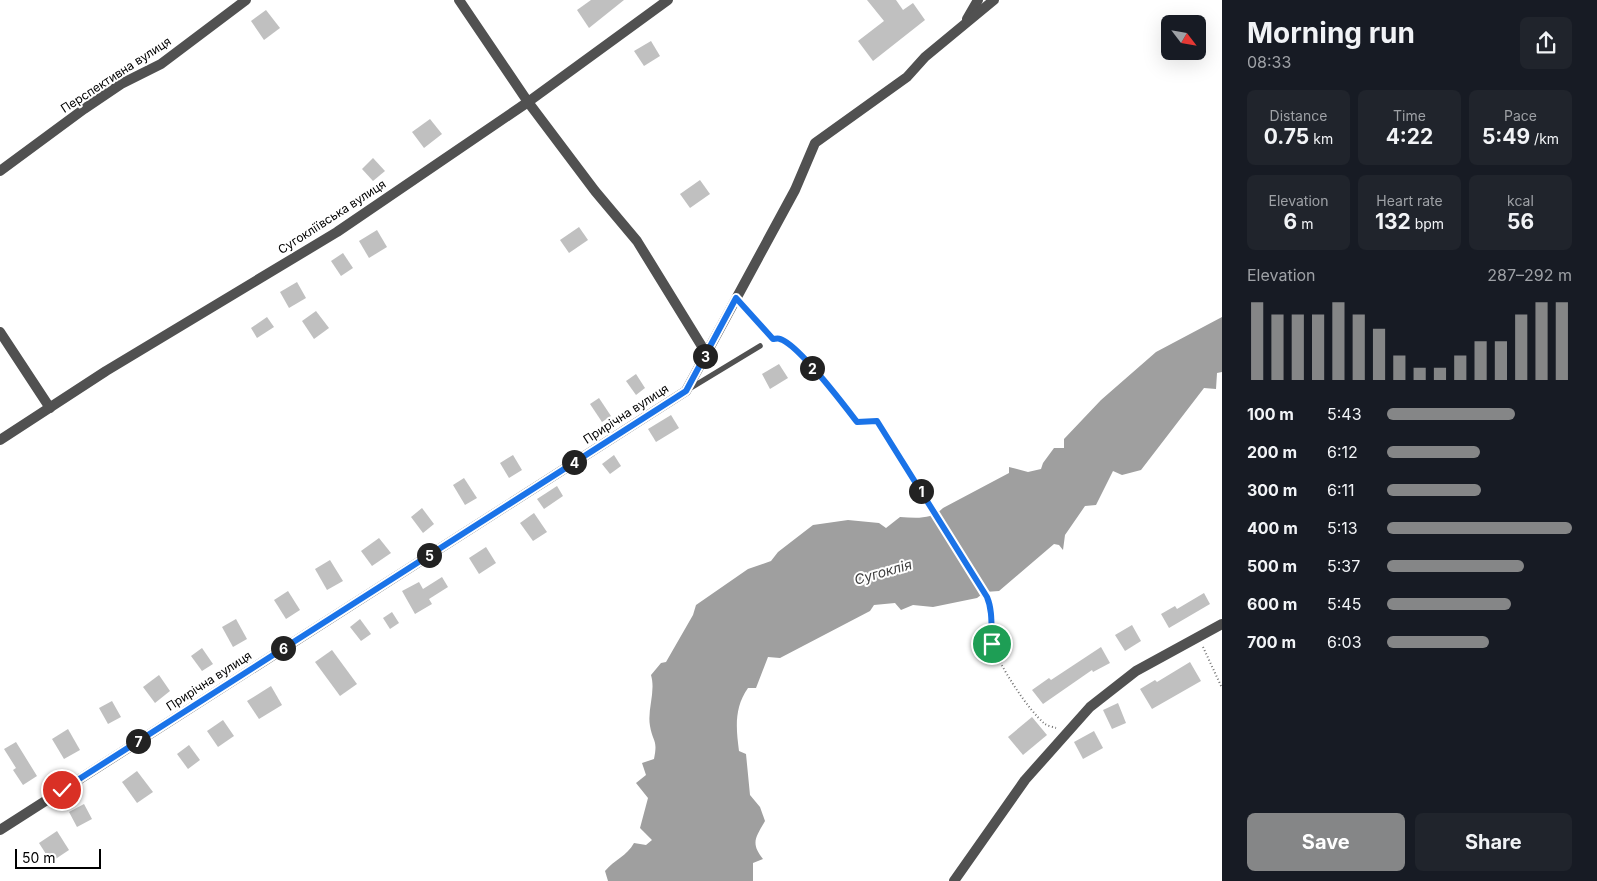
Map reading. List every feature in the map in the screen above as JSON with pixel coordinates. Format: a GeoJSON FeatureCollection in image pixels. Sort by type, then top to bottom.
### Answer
{"type":"FeatureCollection","features":[{"type":"Feature","properties":{"kind":"street","name":"Перспективна вулиця"},"geometry":{"type":"LineString","coordinates":[[0,172],[84,109],[121,84],[161,64],[246,0]]}},
{"type":"Feature","properties":{"kind":"street"},"geometry":{"type":"LineString","coordinates":[[460,0],[528,102],[595,191],[637,241],[706,353]]}},
{"type":"Feature","properties":{"kind":"street","name":"Сугокліївська вулиця"},"geometry":{"type":"LineString","coordinates":[[0,440],[106,371],[337,232],[528,102],[668,0]]}},
{"type":"Feature","properties":{"kind":"street"},"geometry":{"type":"LineString","coordinates":[[963,26],[978,0]]}},
{"type":"Feature","properties":{"kind":"street","name":"Прирічна вулиця"},"geometry":{"type":"LineString","coordinates":[[0,830],[686,391],[795,190],[815,143],[906,77],[925,57],[994,0]]}},
{"type":"Feature","properties":{"kind":"street"},"geometry":{"type":"LineString","coordinates":[[0,332],[50,408]]}},
{"type":"Feature","properties":{"kind":"street"},"geometry":{"type":"LineString","coordinates":[[954,881],[1025,780],[1090,707],[1136,671],[1222,624]]}},
{"type":"Feature","properties":{"kind":"lane"},"geometry":{"type":"LineString","coordinates":[[686,391],[760,346]]}},
{"type":"Feature","properties":{"kind":"path"},"geometry":{"type":"LineString","coordinates":[[736,298],[773,339],[779,338],[795,350],[821,377],[857,422],[877,421],[987,597],[991,608],[992,644],[1006,673],[1027,703],[1046,725],[1069,732]]}},
{"type":"Feature","properties":{"kind":"path"},"geometry":{"type":"LineString","coordinates":[[1198,636],[1222,688]]}},
{"type":"Feature","properties":{"kind":"water","name":"Сугоклія"},"geometry":{"type":"Polygon","coordinates":[[[1222,317],[1222,372],[1217,373],[1216,389],[1204,388],[1141,470],[1122,475],[1113,471],[1096,505],[1085,506],[1065,535],[1063,550],[1059,545],[1054,544],[999,591],[985,592],[977,598],[933,607],[913,605],[901,610],[895,603],[874,605],[870,611],[780,658],[768,657],[756,688],[748,688],[743,696],[737,718],[739,751],[746,754],[750,795],[760,807],[765,821],[756,840],[757,849],[763,859],[753,863],[753,881],[608,881],[605,871],[628,851],[634,843],[646,845],[652,840],[640,828],[648,798],[636,783],[646,775],[642,763],[654,759],[655,753],[655,744],[649,720],[653,688],[651,675],[661,663],[666,662],[693,615],[696,605],[748,569],[771,561],[778,552],[813,525],[848,520],[879,523],[886,528],[900,517],[912,518],[933,515],[1009,473],[1009,467],[1028,472],[1041,469],[1054,448],[1064,448],[1064,439],[1101,400],[1156,352],[1222,317]]]}},
{"type":"Feature","properties":{"kind":"building"},"geometry":{"type":"Polygon","coordinates":[[[591,0],[624,0],[589,28],[577,10],[591,0]]]}},
{"type":"Feature","properties":{"kind":"building"},"geometry":{"type":"Polygon","coordinates":[[[867,0],[896,0],[903,10],[913,3],[925,20],[873,61],[858,41],[884,21],[867,0]]]}},
{"type":"Feature","properties":{"kind":"building"},"geometry":{"type":"Polygon","coordinates":[[[266,10],[280,28],[264,40],[251,21],[266,10]]]}},
{"type":"Feature","properties":{"kind":"building"},"geometry":{"type":"Polygon","coordinates":[[[651,41],[660,56],[644,66],[634,51],[651,41]]]}},
{"type":"Feature","properties":{"kind":"building"},"geometry":{"type":"Polygon","coordinates":[[[430,119],[442,134],[424,148],[412,132],[430,119]]]}},
{"type":"Feature","properties":{"kind":"building"},"geometry":{"type":"Polygon","coordinates":[[[373,158],[385,171],[373,181],[362,169],[373,158]]]}},
{"type":"Feature","properties":{"kind":"building"},"geometry":{"type":"Polygon","coordinates":[[[700,180],[710,194],[690,208],[680,194],[700,180]]]}},
{"type":"Feature","properties":{"kind":"building"},"geometry":{"type":"Polygon","coordinates":[[[579,227],[588,240],[569,253],[560,240],[579,227]]]}},
{"type":"Feature","properties":{"kind":"building"},"geometry":{"type":"Polygon","coordinates":[[[377,230],[387,247],[369,258],[359,241],[377,230]]]}},
{"type":"Feature","properties":{"kind":"building"},"geometry":{"type":"Polygon","coordinates":[[[343,253],[353,268],[341,276],[331,261],[343,253]]]}},
{"type":"Feature","properties":{"kind":"building"},"geometry":{"type":"Polygon","coordinates":[[[297,282],[306,298],[289,308],[280,292],[297,282]]]}},
{"type":"Feature","properties":{"kind":"building"},"geometry":{"type":"Polygon","coordinates":[[[316,311],[329,328],[314,339],[302,321],[316,311]]]}},
{"type":"Feature","properties":{"kind":"building"},"geometry":{"type":"Polygon","coordinates":[[[267,317],[274,327],[257,338],[251,328],[267,317]]]}},
{"type":"Feature","properties":{"kind":"building"},"geometry":{"type":"Polygon","coordinates":[[[779,364],[788,378],[770,389],[762,374],[779,364]]]}},
{"type":"Feature","properties":{"kind":"building"},"geometry":{"type":"Polygon","coordinates":[[[636,374],[645,388],[636,395],[626,381],[636,374]]]}},
{"type":"Feature","properties":{"kind":"building"},"geometry":{"type":"Polygon","coordinates":[[[599,398],[611,416],[602,422],[590,404],[599,398]]]}},
{"type":"Feature","properties":{"kind":"building"},"geometry":{"type":"Polygon","coordinates":[[[671,415],[679,428],[656,442],[648,429],[671,415]]]}},
{"type":"Feature","properties":{"kind":"building"},"geometry":{"type":"Polygon","coordinates":[[[513,455],[522,470],[509,478],[500,463],[513,455]]]}},
{"type":"Feature","properties":{"kind":"building"},"geometry":{"type":"Polygon","coordinates":[[[614,455],[621,466],[610,474],[602,464],[614,455]]]}},
{"type":"Feature","properties":{"kind":"building"},"geometry":{"type":"Polygon","coordinates":[[[464,478],[477,498],[465,505],[453,485],[464,478]]]}},
{"type":"Feature","properties":{"kind":"building"},"geometry":{"type":"Polygon","coordinates":[[[557,486],[563,496],[544,509],[537,499],[557,486]]]}},
{"type":"Feature","properties":{"kind":"building"},"geometry":{"type":"Polygon","coordinates":[[[422,508],[434,524],[423,533],[411,517],[422,508]]]}},
{"type":"Feature","properties":{"kind":"building"},"geometry":{"type":"Polygon","coordinates":[[[534,513],[547,532],[533,541],[520,523],[534,513]]]}},
{"type":"Feature","properties":{"kind":"building"},"geometry":{"type":"Polygon","coordinates":[[[379,538],[391,553],[372,566],[361,551],[379,538]]]}},
{"type":"Feature","properties":{"kind":"building"},"geometry":{"type":"Polygon","coordinates":[[[486,547],[496,563],[479,574],[469,558],[486,547]]]}},
{"type":"Feature","properties":{"kind":"building"},"geometry":{"type":"Polygon","coordinates":[[[330,560],[343,581],[327,590],[315,569],[330,560]]]}},
{"type":"Feature","properties":{"kind":"building"},"geometry":{"type":"Polygon","coordinates":[[[442,577],[448,587],[429,599],[432,604],[415,614],[402,591],[419,582],[423,589],[442,577]]]}},
{"type":"Feature","properties":{"kind":"building"},"geometry":{"type":"Polygon","coordinates":[[[288,591],[300,610],[286,619],[274,600],[288,591]]]}},
{"type":"Feature","properties":{"kind":"building"},"geometry":{"type":"Polygon","coordinates":[[[1204,593],[1210,604],[1169,628],[1161,614],[1175,606],[1177,609],[1204,593]]]}},
{"type":"Feature","properties":{"kind":"building"},"geometry":{"type":"Polygon","coordinates":[[[392,612],[399,623],[390,629],[383,618],[392,612]]]}},
{"type":"Feature","properties":{"kind":"building"},"geometry":{"type":"Polygon","coordinates":[[[236,619],[247,639],[233,647],[222,627],[236,619]]]}},
{"type":"Feature","properties":{"kind":"building"},"geometry":{"type":"Polygon","coordinates":[[[360,619],[371,634],[361,641],[350,627],[360,619]]]}},
{"type":"Feature","properties":{"kind":"building"},"geometry":{"type":"Polygon","coordinates":[[[1132,625],[1141,641],[1125,651],[1115,635],[1132,625]]]}},
{"type":"Feature","properties":{"kind":"building"},"geometry":{"type":"Polygon","coordinates":[[[1101,647],[1110,663],[1093,672],[1092,670],[1043,704],[1032,690],[1049,678],[1051,680],[1101,647]]]}},
{"type":"Feature","properties":{"kind":"building"},"geometry":{"type":"Polygon","coordinates":[[[202,648],[213,664],[202,671],[191,656],[202,648]]]}},
{"type":"Feature","properties":{"kind":"building"},"geometry":{"type":"Polygon","coordinates":[[[332,650],[357,684],[340,696],[315,662],[332,650]]]}},
{"type":"Feature","properties":{"kind":"building"},"geometry":{"type":"Polygon","coordinates":[[[1190,662],[1201,681],[1152,709],[1140,689],[1155,680],[1157,682],[1190,662]]]}},
{"type":"Feature","properties":{"kind":"building"},"geometry":{"type":"Polygon","coordinates":[[[159,675],[170,691],[155,703],[143,687],[159,675]]]}},
{"type":"Feature","properties":{"kind":"building"},"geometry":{"type":"Polygon","coordinates":[[[271,686],[282,705],[259,719],[247,701],[271,686]]]}},
{"type":"Feature","properties":{"kind":"building"},"geometry":{"type":"Polygon","coordinates":[[[112,701],[121,717],[108,724],[99,708],[112,701]]]}},
{"type":"Feature","properties":{"kind":"building"},"geometry":{"type":"Polygon","coordinates":[[[1118,703],[1126,723],[1112,729],[1103,710],[1118,703]]]}},
{"type":"Feature","properties":{"kind":"building"},"geometry":{"type":"Polygon","coordinates":[[[1032,717],[1047,735],[1023,755],[1008,737],[1032,717]]]}},
{"type":"Feature","properties":{"kind":"building"},"geometry":{"type":"Polygon","coordinates":[[[223,720],[234,736],[218,747],[207,731],[223,720]]]}},
{"type":"Feature","properties":{"kind":"building"},"geometry":{"type":"Polygon","coordinates":[[[68,729],[80,750],[64,759],[52,739],[68,729]]]}},
{"type":"Feature","properties":{"kind":"building"},"geometry":{"type":"Polygon","coordinates":[[[1094,731],[1103,748],[1083,759],[1074,742],[1094,731]]]}},
{"type":"Feature","properties":{"kind":"building"},"geometry":{"type":"Polygon","coordinates":[[[16,742],[37,776],[23,785],[13,770],[16,768],[4,749],[16,742]]]}},
{"type":"Feature","properties":{"kind":"building"},"geometry":{"type":"Polygon","coordinates":[[[189,745],[200,760],[188,769],[177,754],[189,745]]]}},
{"type":"Feature","properties":{"kind":"building"},"geometry":{"type":"Polygon","coordinates":[[[137,771],[153,792],[137,803],[122,782],[137,771]]]}},
{"type":"Feature","properties":{"kind":"building"},"geometry":{"type":"Polygon","coordinates":[[[84,804],[92,819],[77,827],[69,812],[84,804]]]}},
{"type":"Feature","properties":{"kind":"building"},"geometry":{"type":"Polygon","coordinates":[[[57,831],[69,850],[51,862],[39,843],[57,831]]]}},
{"type":"Feature","properties":{"kind":"route"},"geometry":{"type":"LineString","coordinates":[[62,790],[686,391],[736,298],[773,339],[779,338],[788,343],[821,377],[857,422],[877,421],[987,597],[991,608],[992,644]]}}]}
